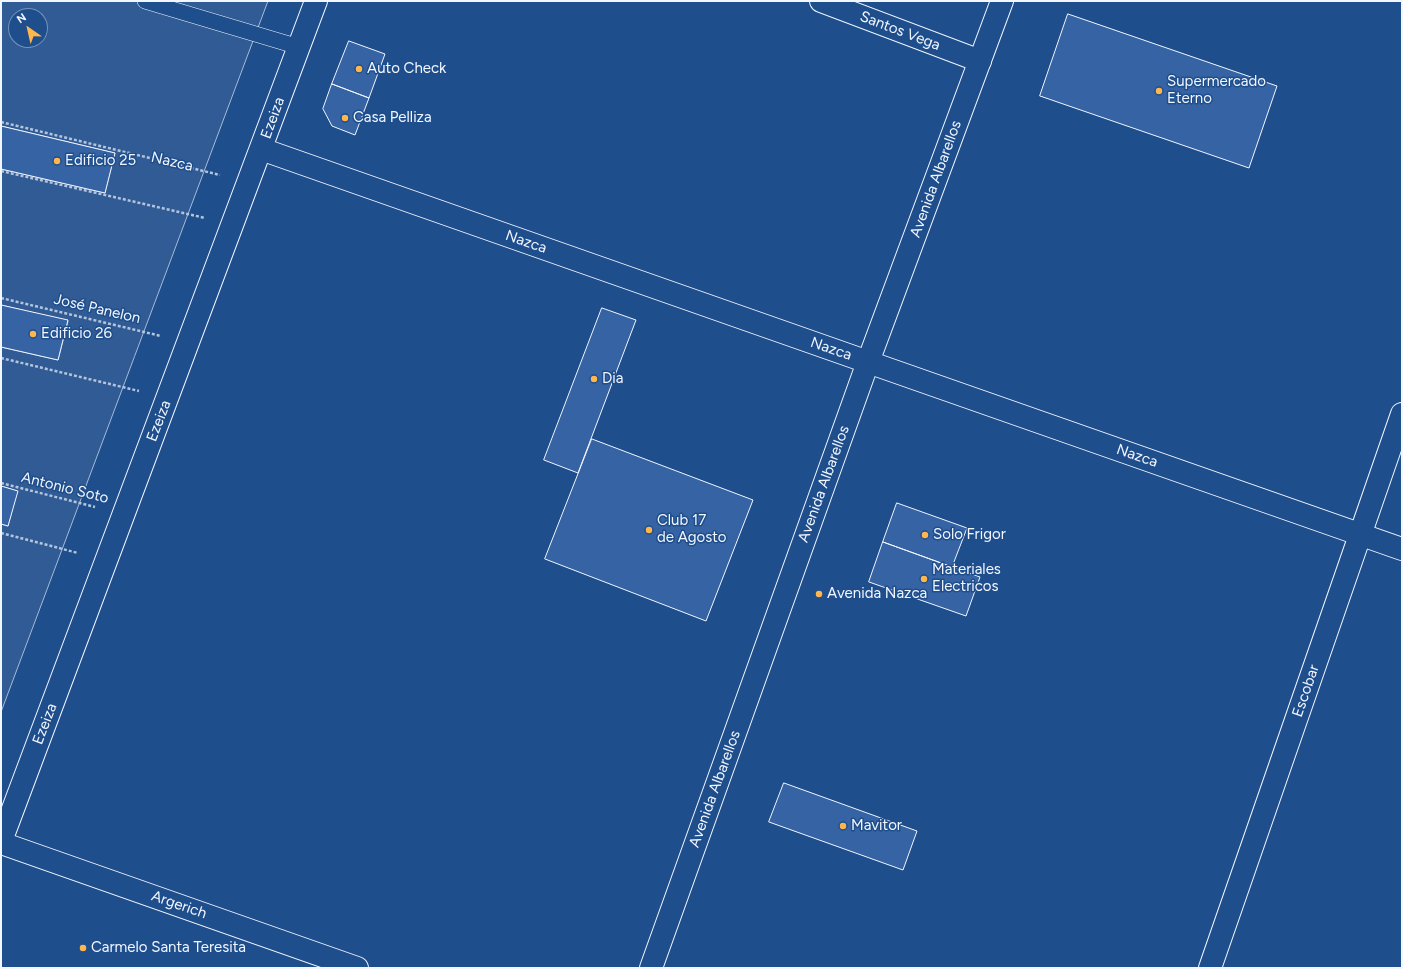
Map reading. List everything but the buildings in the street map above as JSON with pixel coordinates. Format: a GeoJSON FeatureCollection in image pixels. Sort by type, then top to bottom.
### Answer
{"type":"FeatureCollection","features":[{"type":"Feature","properties":{"kind":"street","name":"Ezeiza"},"geometry":{"type":"LineString","coordinates":[[1,842],[316,1]]}},
{"type":"Feature","properties":{"kind":"street","name":"Santos Vega"},"geometry":{"type":"LineString","coordinates":[[821,1],[980,60]]}},
{"type":"Feature","properties":{"kind":"street","name":"Avenida Albarellos"},"geometry":{"type":"LineString","coordinates":[[651,968],[868,362],[1002,1]]}},
{"type":"Feature","properties":{"kind":"street","name":"Nazca"},"geometry":{"type":"LineString","coordinates":[[261,149],[1402,549]]}},
{"type":"Feature","properties":{"kind":"street","name":"Escobar"},"geometry":{"type":"LineString","coordinates":[[1210,968],[1402,414]]}},
{"type":"Feature","properties":{"kind":"street","name":"Argerich"},"geometry":{"type":"LineString","coordinates":[[1,842],[357,968]]}},
{"type":"Feature","properties":{"kind":"lane"},"geometry":{"type":"LineString","coordinates":[[145,1],[299,47]]}},
{"type":"Feature","properties":{"kind":"path","name":"Nazca"},"geometry":{"type":"LineString","coordinates":[[1,122],[212,172],[247,185]]}},
{"type":"Feature","properties":{"kind":"path"},"geometry":{"type":"LineString","coordinates":[[1,171],[233,225]]}},
{"type":"Feature","properties":{"kind":"path","name":"José Panelon"},"geometry":{"type":"LineString","coordinates":[[1,298],[188,342]]}},
{"type":"Feature","properties":{"kind":"path"},"geometry":{"type":"LineString","coordinates":[[1,358],[168,398]]}},
{"type":"Feature","properties":{"kind":"path","name":"Antonio Soto"},"geometry":{"type":"LineString","coordinates":[[1,483],[124,514]]}},
{"type":"Feature","properties":{"kind":"path"},"geometry":{"type":"LineString","coordinates":[[1,533],[106,561]]}},
{"type":"Feature","properties":{"kind":"shaded area"},"geometry":{"type":"Polygon","coordinates":[[[1,1],[268,1],[1,712],[1,524],[8,526],[17,491],[1,486],[1,347],[58,360],[68,321],[1,305],[1,169],[105,193],[115,153],[1,126],[1,1]]]}},
{"type":"Feature","properties":{"kind":"place","name":"Auto Check"},"geometry":{"type":"Point","coordinates":[359,69]}},
{"type":"Feature","properties":{"kind":"place","name":"Supermercado Eterno"},"geometry":{"type":"Point","coordinates":[1159,91]}},
{"type":"Feature","properties":{"kind":"place","name":"Casa Pelliza"},"geometry":{"type":"Point","coordinates":[345,118]}},
{"type":"Feature","properties":{"kind":"place","name":"Edificio 25"},"geometry":{"type":"Point","coordinates":[57,161]}},
{"type":"Feature","properties":{"kind":"place","name":"Edificio 26"},"geometry":{"type":"Point","coordinates":[33,334]}},
{"type":"Feature","properties":{"kind":"place","name":"Dia"},"geometry":{"type":"Point","coordinates":[594,379]}},
{"type":"Feature","properties":{"kind":"place","name":"Club 17 de Agosto"},"geometry":{"type":"Point","coordinates":[649,530]}},
{"type":"Feature","properties":{"kind":"place","name":"Solo Frigor"},"geometry":{"type":"Point","coordinates":[925,535]}},
{"type":"Feature","properties":{"kind":"place","name":"Materiales Electricos"},"geometry":{"type":"Point","coordinates":[924,579]}},
{"type":"Feature","properties":{"kind":"place","name":"Avenida Nazca"},"geometry":{"type":"Point","coordinates":[819,594]}},
{"type":"Feature","properties":{"kind":"place","name":"Mavitor"},"geometry":{"type":"Point","coordinates":[843,826]}},
{"type":"Feature","properties":{"kind":"place","name":"Carmelo Santa Teresita"},"geometry":{"type":"Point","coordinates":[83,948]}}]}
